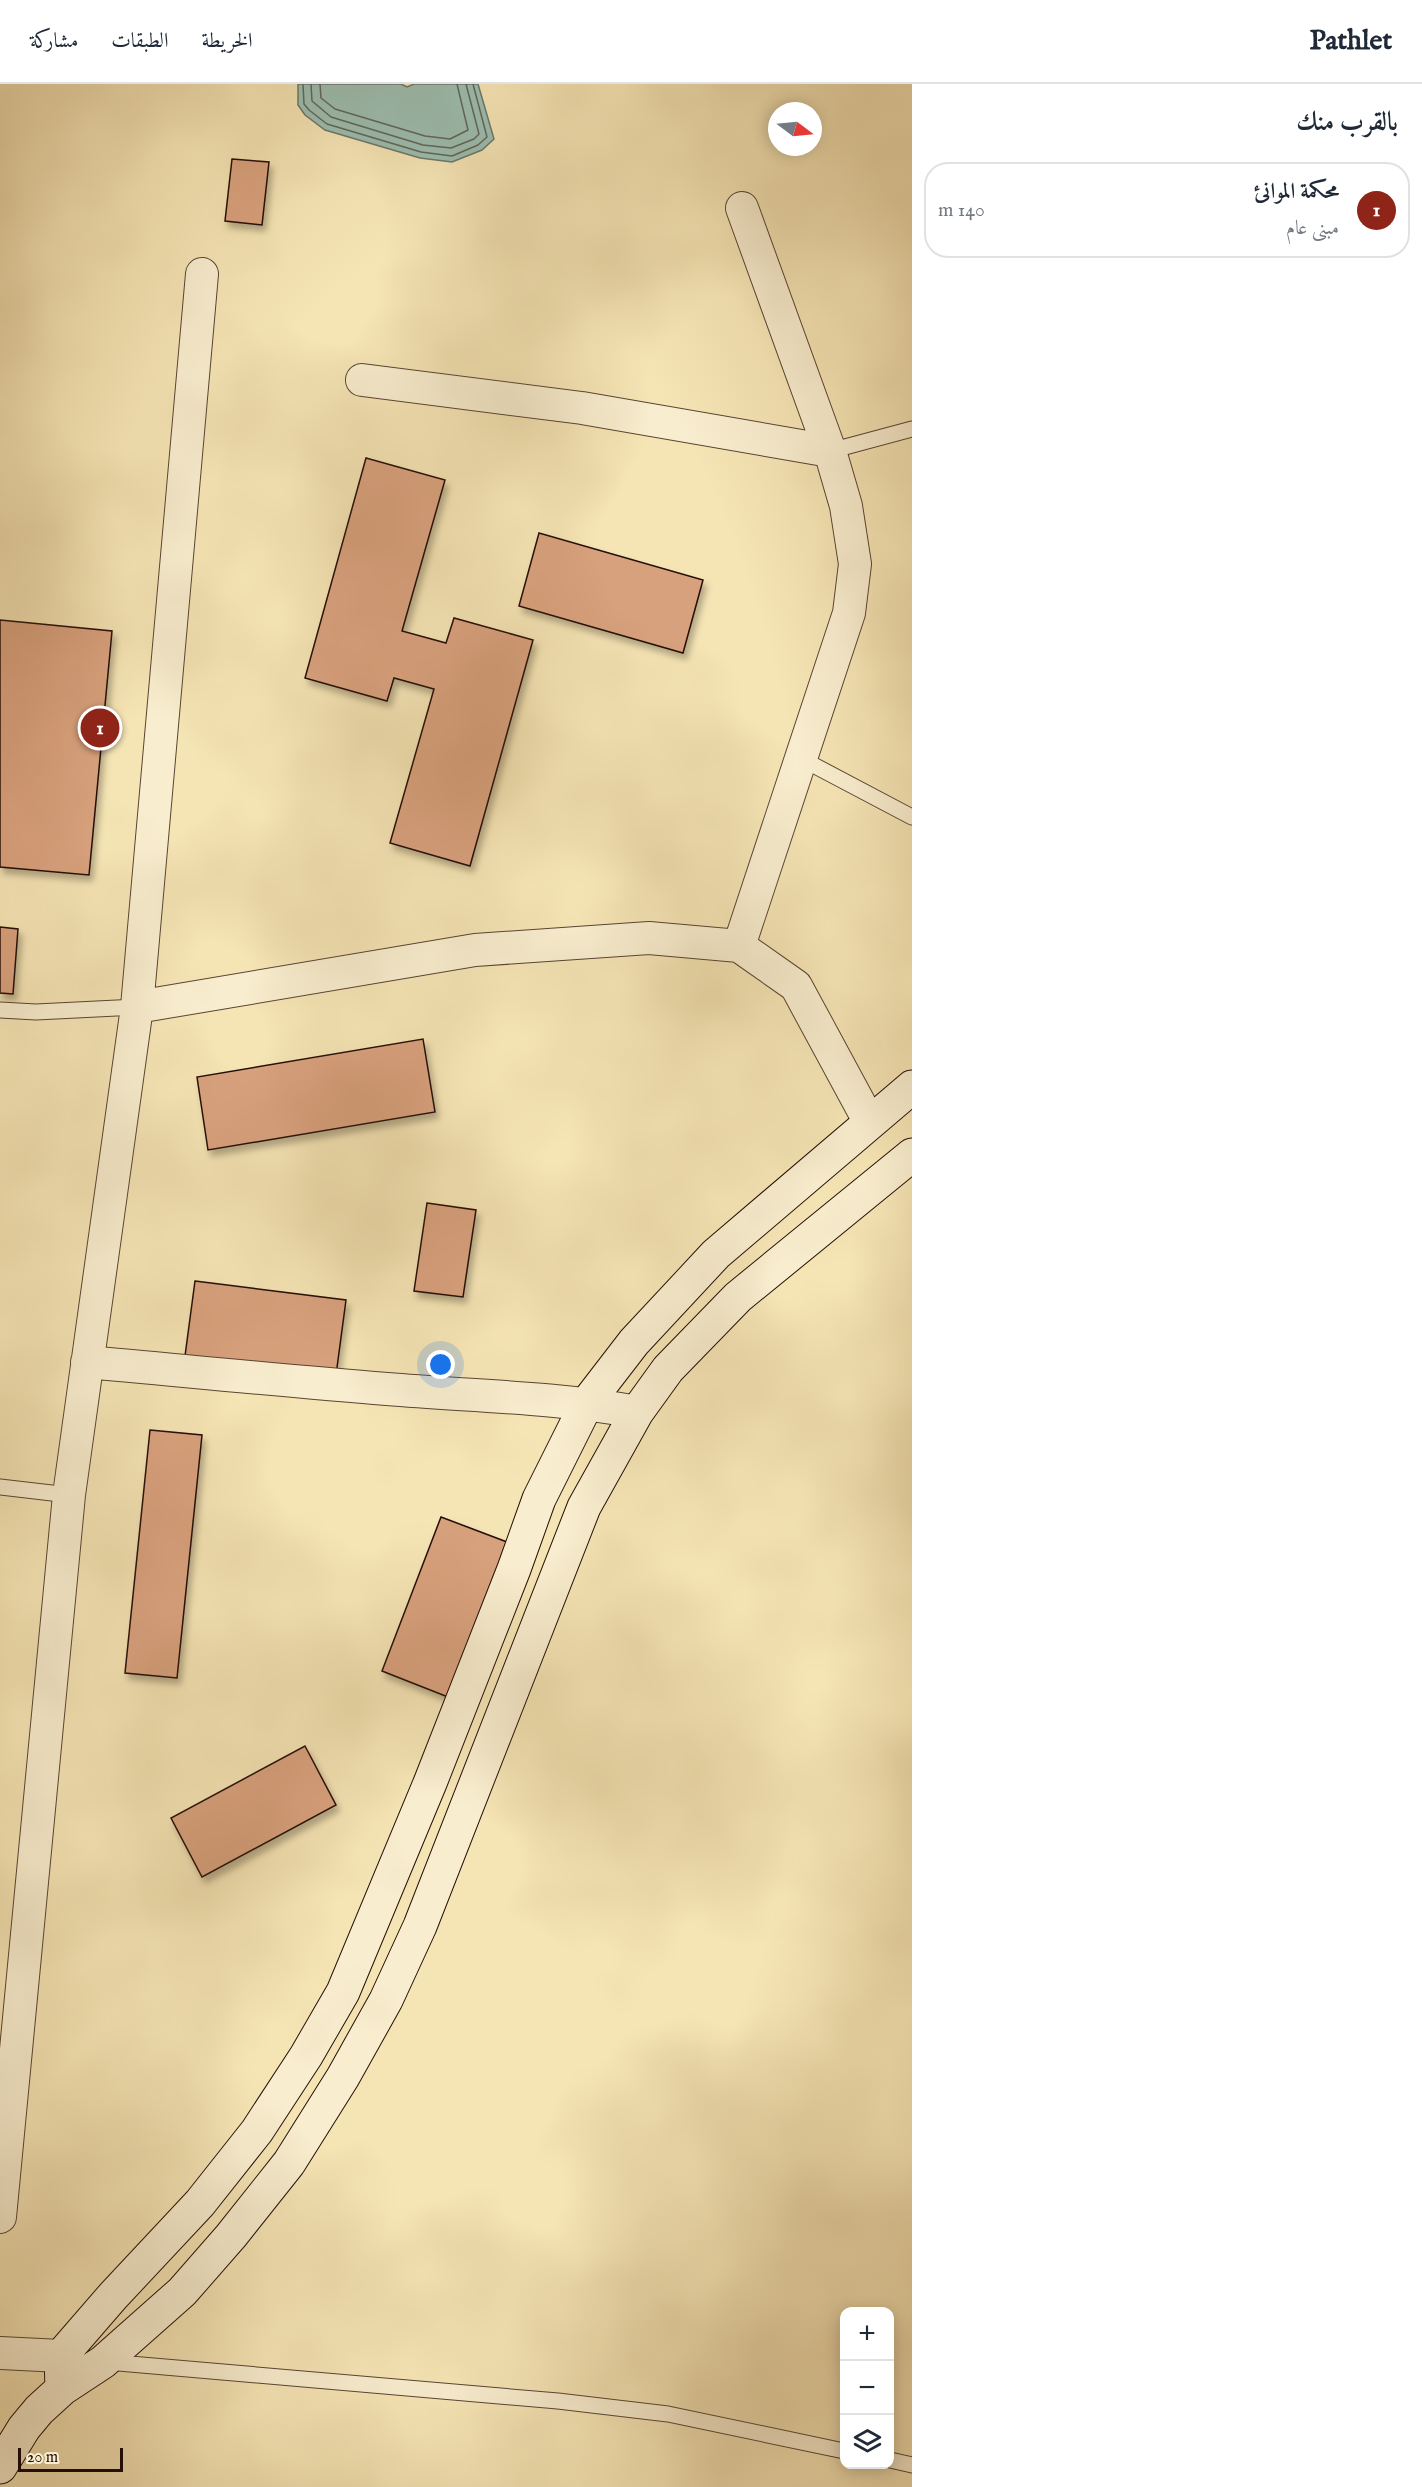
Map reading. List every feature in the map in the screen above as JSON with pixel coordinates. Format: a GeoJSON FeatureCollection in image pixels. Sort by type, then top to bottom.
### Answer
{"type":"FeatureCollection","features":[{"type":"Feature","properties":{"kind":"street"},"geometry":{"type":"LineString","coordinates":[[739,946],[849,613],[855,564],[846,506],[830,451],[742,208]]}},
{"type":"Feature","properties":{"kind":"street"},"geometry":{"type":"LineString","coordinates":[[0,2217],[69,1496],[137,1007],[202,274]]}},
{"type":"Feature","properties":{"kind":"street"},"geometry":{"type":"LineString","coordinates":[[362,380],[582,408],[830,451]]}},
{"type":"Feature","properties":{"kind":"street"},"geometry":{"type":"LineString","coordinates":[[0,2467],[24,2428],[39,2410],[62,2390],[103,2362],[182,2292],[231,2236],[289,2163],[343,2077],[381,2010],[424,1916],[584,1507],[637,1412],[668,1369],[738,1297],[908,1165],[869,1121],[796,986],[739,946],[649,938],[475,950],[137,1007]]}},
{"type":"Feature","properties":{"kind":"street"},"geometry":{"type":"LineString","coordinates":[[62,2390],[61,2356],[113,2296],[200,2203],[257,2131],[306,2056],[343,1992],[430,1783],[539,1499],[587,1403],[634,1342],[716,1254],[869,1121],[912,1087]]}},
{"type":"Feature","properties":{"kind":"street"},"geometry":{"type":"LineString","coordinates":[[87,1362],[389,1389],[587,1403],[637,1412]]}},
{"type":"Feature","properties":{"kind":"street"},"geometry":{"type":"LineString","coordinates":[[0,2353],[61,2356]]}},
{"type":"Feature","properties":{"kind":"lane"},"geometry":{"type":"LineString","coordinates":[[830,451],[912,429]]}},
{"type":"Feature","properties":{"kind":"lane"},"geometry":{"type":"LineString","coordinates":[[802,759],[912,817]]}},
{"type":"Feature","properties":{"kind":"lane"},"geometry":{"type":"LineString","coordinates":[[0,1010],[36,1012],[137,1007]]}},
{"type":"Feature","properties":{"kind":"lane"},"geometry":{"type":"LineString","coordinates":[[0,1487],[69,1496]]}},
{"type":"Feature","properties":{"kind":"lane"},"geometry":{"type":"LineString","coordinates":[[61,2356],[103,2362],[558,2401],[668,2414],[840,2450]]}},
{"type":"Feature","properties":{"kind":"lane"},"geometry":{"type":"LineString","coordinates":[[894,2461],[912,2465]]}},
{"type":"Feature","properties":{"kind":"water"},"geometry":{"type":"Polygon","coordinates":[[[298,84],[401,84],[407,87],[414,84],[478,84],[494,139],[482,150],[452,162],[420,158],[325,130],[305,115],[298,105],[298,84]]]}},
{"type":"Feature","properties":{"kind":"building"},"geometry":{"type":"Polygon","coordinates":[[[232,159],[269,162],[262,225],[225,221],[232,159]]]}},
{"type":"Feature","properties":{"kind":"building"},"geometry":{"type":"Polygon","coordinates":[[[366,458],[445,480],[402,631],[446,643],[454,618],[533,640],[470,866],[390,843],[434,689],[394,678],[387,701],[305,678],[366,458]]]}},
{"type":"Feature","properties":{"kind":"building"},"geometry":{"type":"Polygon","coordinates":[[[539,533],[703,580],[683,653],[519,606],[539,533]]]}},
{"type":"Feature","properties":{"kind":"building"},"geometry":{"type":"Polygon","coordinates":[[[0,620],[112,631],[89,875],[0,867],[0,620]]]}},
{"type":"Feature","properties":{"kind":"building"},"geometry":{"type":"Polygon","coordinates":[[[0,927],[18,929],[13,994],[0,993],[0,927]]]}},
{"type":"Feature","properties":{"kind":"building"},"geometry":{"type":"Polygon","coordinates":[[[423,1039],[435,1112],[208,1150],[197,1077],[423,1039]]]}},
{"type":"Feature","properties":{"kind":"building"},"geometry":{"type":"Polygon","coordinates":[[[427,1203],[476,1210],[463,1297],[414,1291],[427,1203]]]}},
{"type":"Feature","properties":{"kind":"building"},"geometry":{"type":"Polygon","coordinates":[[[195,1281],[346,1300],[336,1375],[185,1356],[195,1281]]]}},
{"type":"Feature","properties":{"kind":"building"},"geometry":{"type":"Polygon","coordinates":[[[150,1430],[202,1435],[177,1678],[125,1673],[150,1430]]]}},
{"type":"Feature","properties":{"kind":"building"},"geometry":{"type":"Polygon","coordinates":[[[441,1517],[507,1542],[448,1697],[382,1671],[441,1517]]]}},
{"type":"Feature","properties":{"kind":"building"},"geometry":{"type":"Polygon","coordinates":[[[305,1746],[336,1805],[202,1877],[171,1818],[305,1746]]]}},
{"type":"Feature","properties":{"kind":"place","name":"محكمة الموانئ"},"geometry":{"type":"Point","coordinates":[100,728]}}]}
